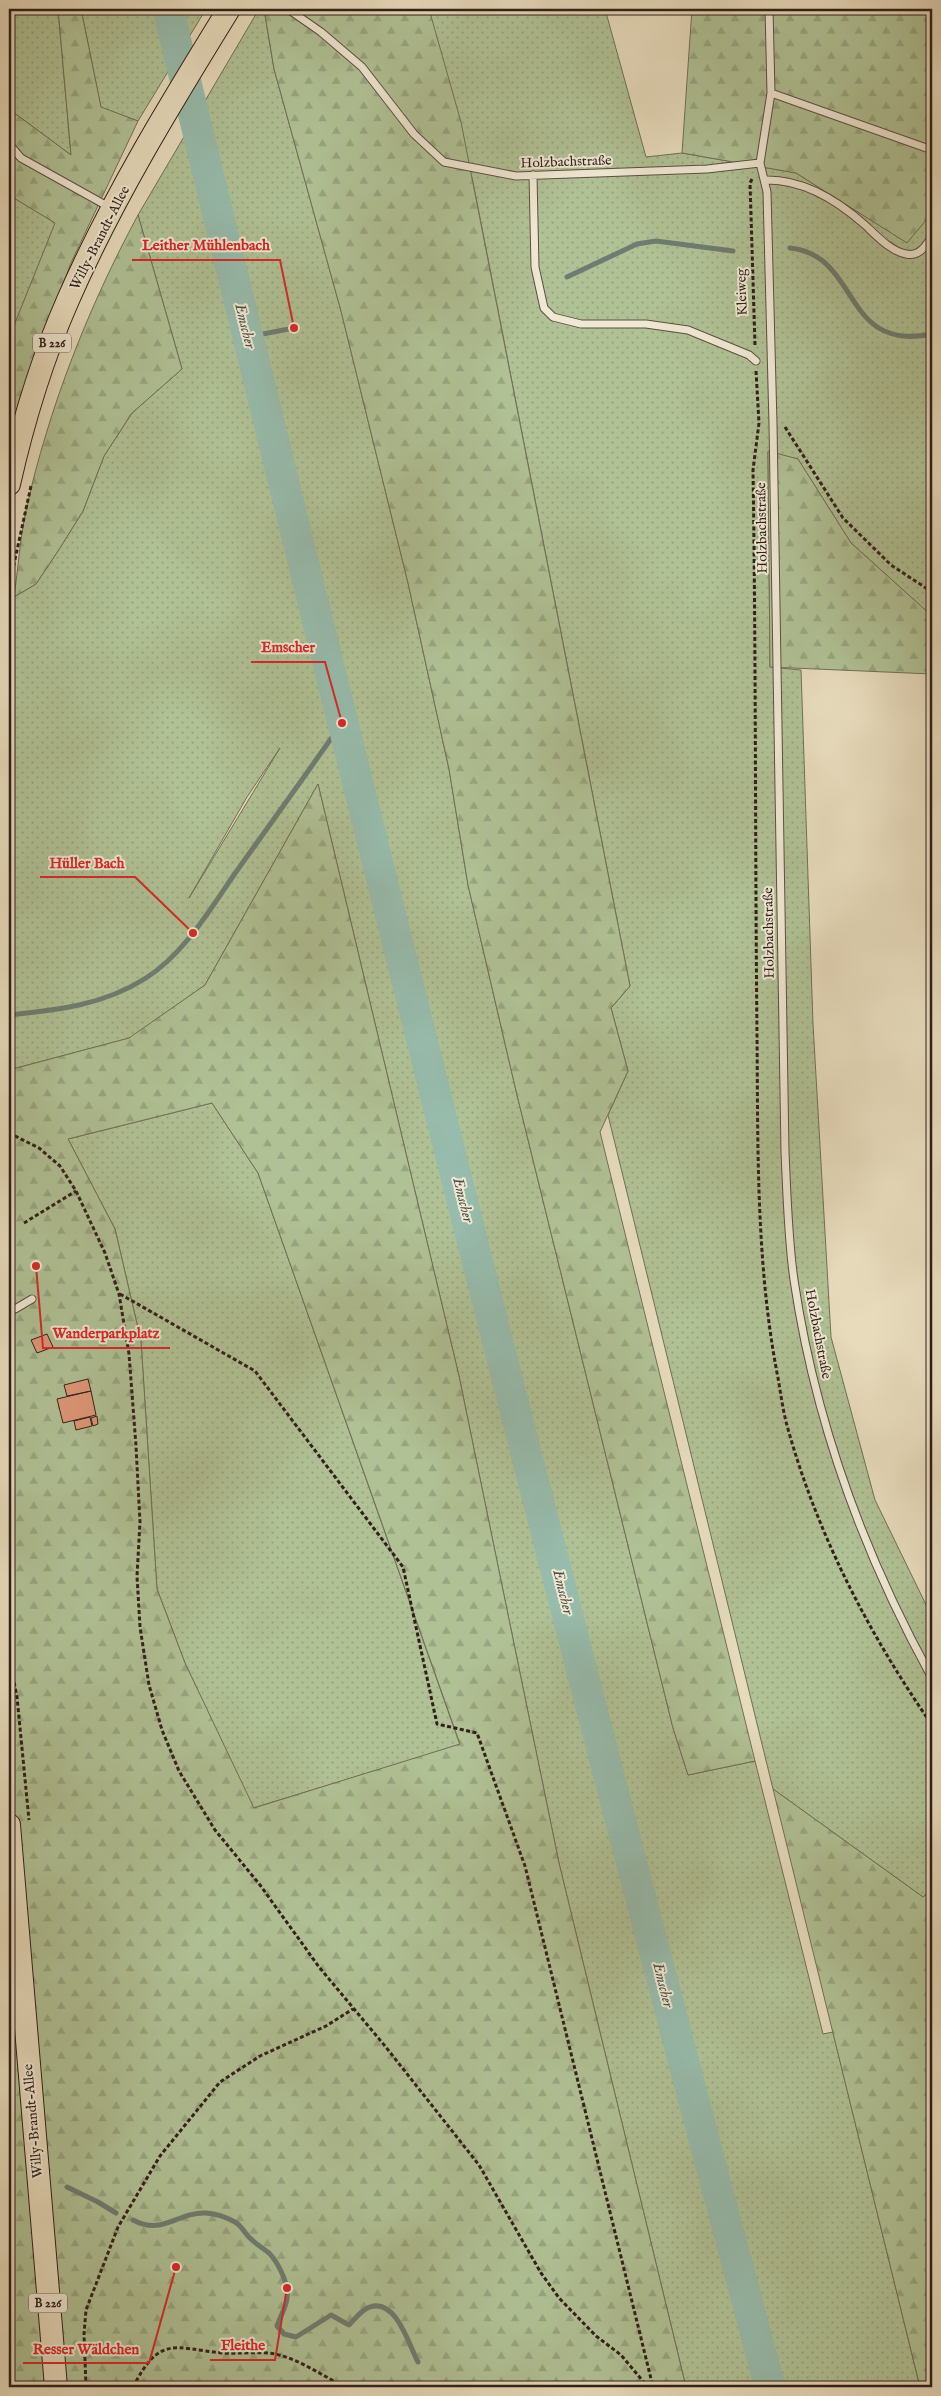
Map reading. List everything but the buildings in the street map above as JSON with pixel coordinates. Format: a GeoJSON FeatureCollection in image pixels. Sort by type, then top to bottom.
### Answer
{"type":"FeatureCollection","features":[{"type":"Feature","properties":{"kind":"main road","name":"Willy-Brandt-Allee"},"geometry":{"type":"LineString","coordinates":[[9,484],[32,399],[68,301],[113,208],[226,15]]}},
{"type":"Feature","properties":{"kind":"main road","name":"Willy-Brandt-Allee"},"geometry":{"type":"LineString","coordinates":[[9,1825],[56,2387]]}},
{"type":"Feature","properties":{"kind":"lane","name":"Holzbachstraße"},"geometry":{"type":"LineString","coordinates":[[288,9],[321,32],[362,67],[414,134],[444,162],[516,176],[707,169],[760,163]]}},
{"type":"Feature","properties":{"kind":"lane","name":"Holzbachstraße"},"geometry":{"type":"LineString","coordinates":[[769,9],[771,93],[760,163],[768,192],[785,1152],[794,1279],[816,1389],[834,1455],[858,1524],[886,1590],[932,1678]]}},
{"type":"Feature","properties":{"kind":"lane"},"geometry":{"type":"LineString","coordinates":[[771,93],[932,150]]}},
{"type":"Feature","properties":{"kind":"lane"},"geometry":{"type":"LineString","coordinates":[[9,144],[21,158],[113,208]]}},
{"type":"Feature","properties":{"kind":"lane"},"geometry":{"type":"LineString","coordinates":[[533,175],[535,267],[544,308],[553,318],[581,324],[646,324],[688,330],[749,355],[756,361]]}},
{"type":"Feature","properties":{"kind":"lane"},"geometry":{"type":"LineString","coordinates":[[765,180],[783,180],[819,192],[852,214],[894,249],[906,254],[914,254],[925,249],[932,236]]}},
{"type":"Feature","properties":{"kind":"lane"},"geometry":{"type":"LineString","coordinates":[[9,1309],[15,1309],[32,1299]]}},
{"type":"Feature","properties":{"kind":"path","name":"Kleiweg"},"geometry":{"type":"LineString","coordinates":[[759,423],[750,183],[760,163]]}},
{"type":"Feature","properties":{"kind":"path"},"geometry":{"type":"LineString","coordinates":[[773,424],[783,424],[849,524],[891,566],[932,592]]}},
{"type":"Feature","properties":{"kind":"path"},"geometry":{"type":"LineString","coordinates":[[9,605],[14,564],[32,481]]}},
{"type":"Feature","properties":{"kind":"path"},"geometry":{"type":"LineString","coordinates":[[9,1133],[39,1148],[60,1166],[76,1191],[106,1253],[119,1294],[129,1354],[136,1446],[140,1522],[137,1576],[140,1627],[149,1685],[162,1730],[180,1771],[215,1830],[260,1885],[319,1967],[479,2165],[537,2266],[559,2298],[596,2336],[620,2355],[648,2387]]}},
{"type":"Feature","properties":{"kind":"path"},"geometry":{"type":"LineString","coordinates":[[24,1223],[76,1191]]}},
{"type":"Feature","properties":{"kind":"path"},"geometry":{"type":"LineString","coordinates":[[119,1294],[255,1371],[402,1567],[437,1724],[477,1734],[525,1866],[653,2387]]}},
{"type":"Feature","properties":{"kind":"path"},"geometry":{"type":"LineString","coordinates":[[86,2387],[84,2334],[86,2310],[118,2227],[160,2156],[220,2082],[260,2056],[326,2026],[353,2009]]}},
{"type":"Feature","properties":{"kind":"path"},"geometry":{"type":"LineString","coordinates":[[133,2387],[144,2367],[155,2355],[166,2349],[179,2346],[220,2352],[280,2355],[345,2387]]}},
{"type":"Feature","properties":{"kind":"green space"},"geometry":{"type":"Polygon","coordinates":[[[9,9],[58,9],[71,155],[9,109],[9,9]]]}},
{"type":"Feature","properties":{"kind":"green space"},"geometry":{"type":"Polygon","coordinates":[[[58,9],[81,9],[101,107],[138,121],[70,265],[9,449],[9,338],[55,223],[9,195],[9,109],[71,155],[58,9]]]}},
{"type":"Feature","properties":{"kind":"green space"},"geometry":{"type":"Polygon","coordinates":[[[81,9],[206,9],[138,121],[101,108],[81,9]]]}},
{"type":"Feature","properties":{"kind":"green space"},"geometry":{"type":"Polygon","coordinates":[[[259,9],[264,9],[274,69],[341,311],[408,583],[449,769],[468,885],[517,1095],[673,1728],[688,1775],[755,1761],[823,2034],[833,2032],[920,2387],[686,2387],[559,1863],[459,1376],[318,784],[205,985],[130,1038],[9,1070],[9,654],[14,597],[36,584],[58,551],[83,511],[104,456],[132,413],[182,369],[138,215],[259,9]],[[280,748],[247,797],[189,898],[280,748]]]}},
{"type":"Feature","properties":{"kind":"green space"},"geometry":{"type":"Polygon","coordinates":[[[264,9],[429,9],[461,122],[630,986],[611,1008],[628,1071],[600,1132],[755,1761],[688,1775],[673,1728],[517,1095],[468,885],[449,769],[408,583],[341,311],[274,69],[264,9]]]}},
{"type":"Feature","properties":{"kind":"green space"},"geometry":{"type":"Polygon","coordinates":[[[427,9],[605,9],[646,157],[682,153],[796,173],[906,242],[932,213],[932,616],[851,543],[798,459],[768,452],[770,667],[801,670],[813,1024],[831,1337],[875,1500],[932,1617],[932,1889],[923,1897],[773,1789],[608,1115],[628,1071],[611,1008],[630,986],[473,182],[427,9]]]}},
{"type":"Feature","properties":{"kind":"green space"},"geometry":{"type":"Polygon","coordinates":[[[692,9],[932,9],[932,213],[907,243],[796,173],[682,153],[692,9]]]}},
{"type":"Feature","properties":{"kind":"green space"},"geometry":{"type":"Polygon","coordinates":[[[9,195],[56,223],[9,338],[9,195]]]}},
{"type":"Feature","properties":{"kind":"green space"},"geometry":{"type":"Polygon","coordinates":[[[138,215],[182,369],[132,413],[104,456],[83,511],[58,551],[36,584],[14,597],[26,510],[35,472],[58,396],[87,322],[138,215]]]}},
{"type":"Feature","properties":{"kind":"green space"},"geometry":{"type":"Polygon","coordinates":[[[768,451],[798,459],[851,543],[932,616],[932,674],[770,667],[768,451]]]}},
{"type":"Feature","properties":{"kind":"green space"},"geometry":{"type":"Polygon","coordinates":[[[318,784],[459,1376],[559,1863],[686,2387],[9,2387],[9,1070],[129,1038],[205,985],[318,784]],[[212,1103],[68,1139],[115,1229],[141,1341],[157,1589],[185,1663],[254,1808],[460,1744],[258,1173],[212,1103]]]}},
{"type":"Feature","properties":{"kind":"green space"},"geometry":{"type":"Polygon","coordinates":[[[212,1103],[258,1173],[460,1745],[253,1808],[185,1663],[157,1589],[141,1341],[115,1229],[68,1139],[212,1103]]]}},
{"type":"Feature","properties":{"kind":"green space"},"geometry":{"type":"Polygon","coordinates":[[[773,1789],[923,1897],[932,1889],[932,2387],[920,2387],[773,1789]]]}},
{"type":"Feature","properties":{"kind":"waterway","name":"Emscher"},"geometry":{"type":"LineString","coordinates":[[168,9],[387,902],[537,1497],[770,2387]]}},
{"type":"Feature","properties":{"kind":"waterway"},"geometry":{"type":"LineString","coordinates":[[567,277],[637,244],[656,241],[733,251]]}},
{"type":"Feature","properties":{"kind":"waterway"},"geometry":{"type":"LineString","coordinates":[[790,248],[813,254],[829,267],[866,317],[881,330],[903,336],[932,334]]}},
{"type":"Feature","properties":{"kind":"waterway"},"geometry":{"type":"LineString","coordinates":[[248,337],[294,328]]}},
{"type":"Feature","properties":{"kind":"waterway"},"geometry":{"type":"LineString","coordinates":[[9,1015],[63,1008],[97,1000],[130,987],[160,968],[196,930],[342,723]]}},
{"type":"Feature","properties":{"kind":"waterway"},"geometry":{"type":"LineString","coordinates":[[67,2187],[116,2213]]}},
{"type":"Feature","properties":{"kind":"waterway"},"geometry":{"type":"LineString","coordinates":[[133,2220],[153,2226],[162,2225],[187,2216],[206,2213],[232,2220],[253,2241],[269,2253],[281,2270],[287,2295],[286,2304],[277,2326],[284,2334],[296,2337],[331,2315],[349,2325],[364,2310],[379,2306],[387,2309],[394,2316],[406,2335],[418,2362]]}},
{"type":"Feature","properties":{"kind":"place","name":"Leither Mühlenbach"},"geometry":{"type":"Point","coordinates":[294,328]}},
{"type":"Feature","properties":{"kind":"place","name":"Emscher"},"geometry":{"type":"Point","coordinates":[342,723]}},
{"type":"Feature","properties":{"kind":"place","name":"Hüller Bach"},"geometry":{"type":"Point","coordinates":[193,933]}},
{"type":"Feature","properties":{"kind":"place","name":"Wanderparkplatz"},"geometry":{"type":"Point","coordinates":[36,1266]}},
{"type":"Feature","properties":{"kind":"place","name":"Resser Wäldchen"},"geometry":{"type":"Point","coordinates":[176,2267]}},
{"type":"Feature","properties":{"kind":"place","name":"Fleithe"},"geometry":{"type":"Point","coordinates":[287,2288]}}]}
